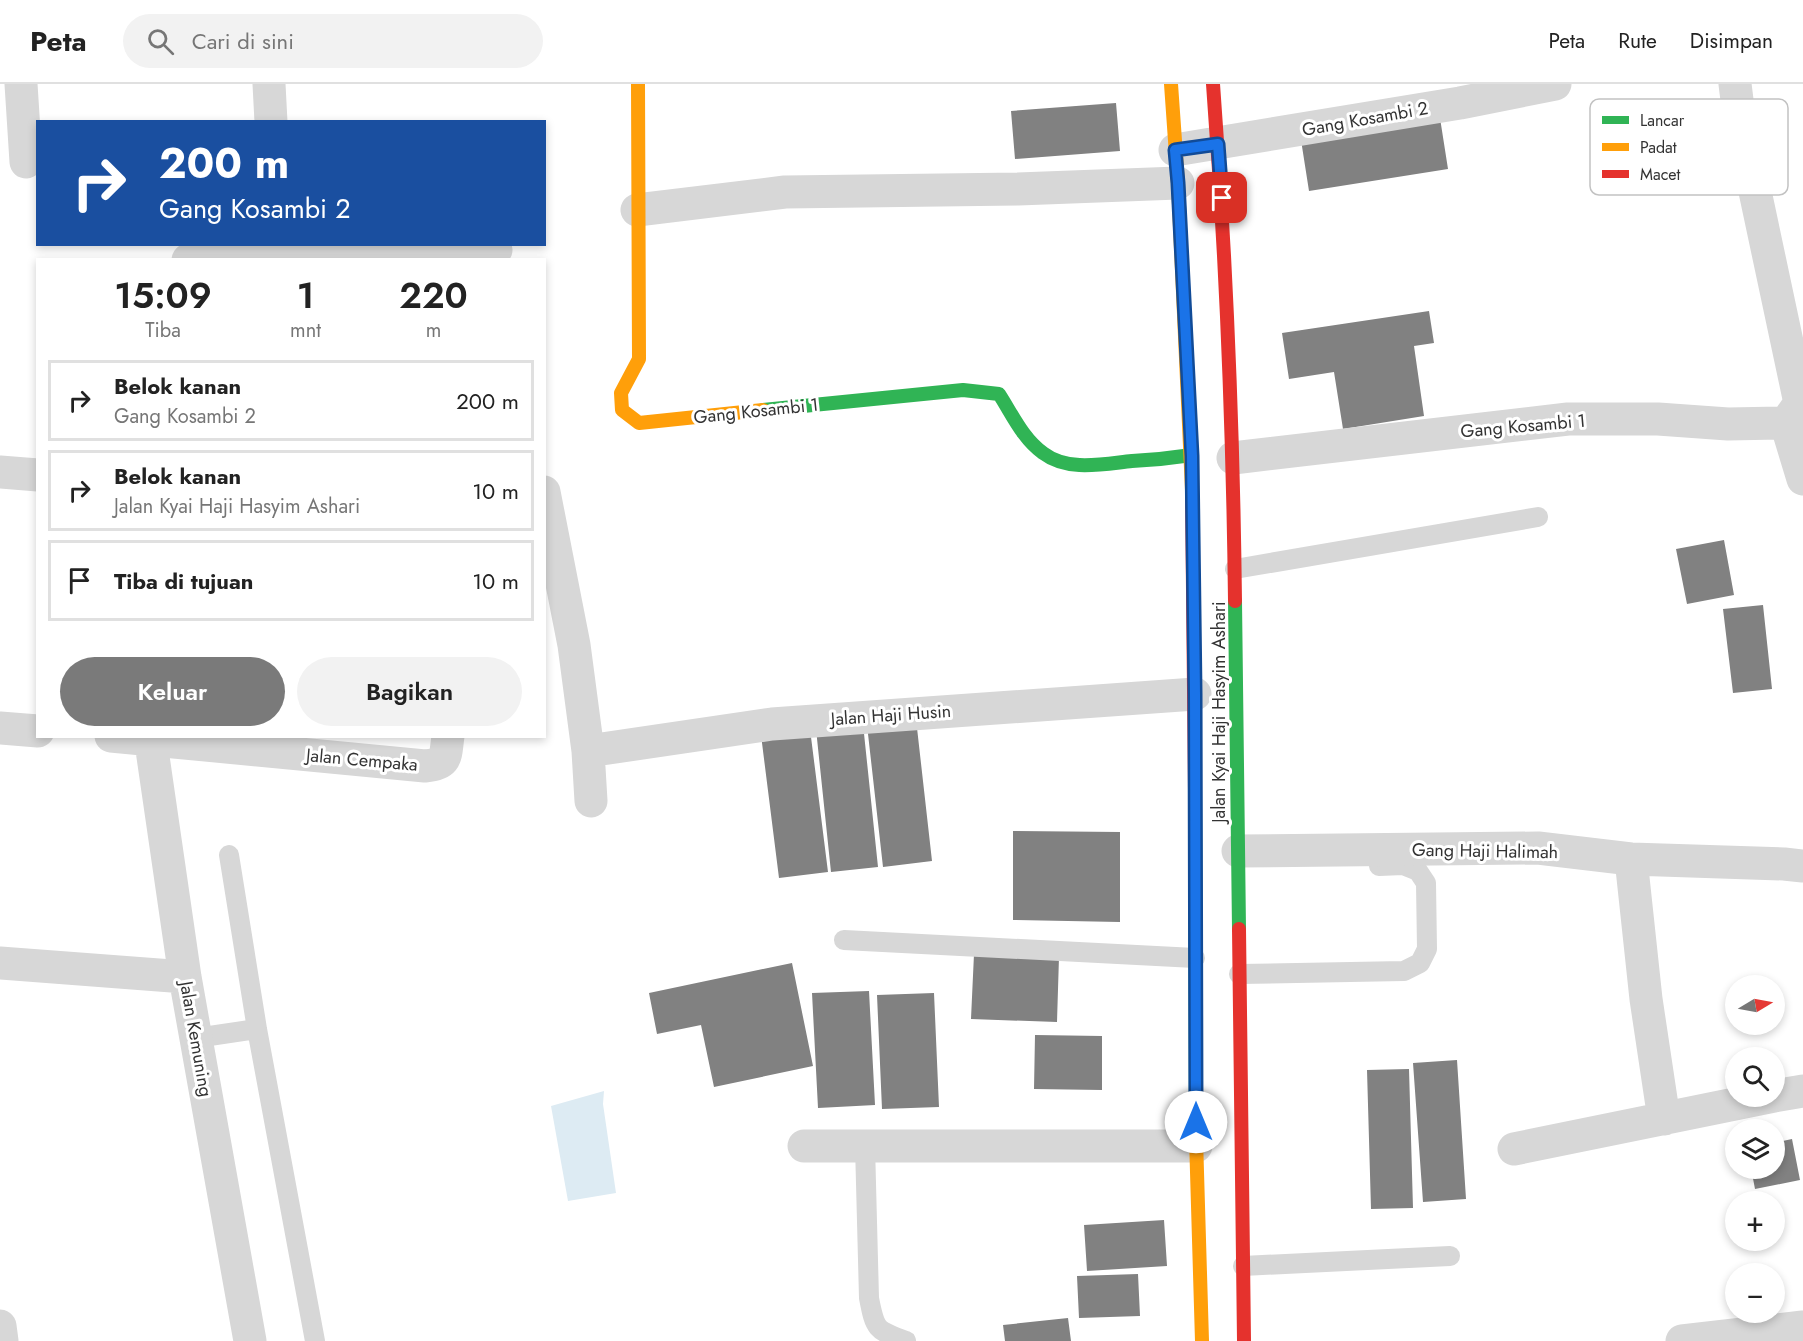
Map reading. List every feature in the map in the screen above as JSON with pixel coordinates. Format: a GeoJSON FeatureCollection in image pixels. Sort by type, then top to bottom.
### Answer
{"type":"FeatureCollection","features":[{"type":"Feature","properties":{"kind":"main road","name":"Gang Kosambi 1"},"geometry":{"type":"LineString","coordinates":[[638,84],[639,359],[621,393],[622,410],[639,423],[963,390],[999,394],[1026,436],[1043,453],[1058,461],[1092,465],[1192,456]]}},
{"type":"Feature","properties":{"kind":"main road","name":"Jalan Kyai Haji Hasyim Ashari"},"geometry":{"type":"LineString","coordinates":[[1171,84],[1192,456],[1196,1146],[1202,1341]]}},
{"type":"Feature","properties":{"kind":"main road","name":"Jalan Kyai Haji Hasyim Ashari"},"geometry":{"type":"LineString","coordinates":[[1213,84],[1223,216],[1233,458],[1244,1341]]}},
{"type":"Feature","properties":{"kind":"street"},"geometry":{"type":"LineString","coordinates":[[21,84],[26,162]]}},
{"type":"Feature","properties":{"kind":"street"},"geometry":{"type":"LineString","coordinates":[[269,84],[271,120]]}},
{"type":"Feature","properties":{"kind":"street","name":"Gang Kosambi 2"},"geometry":{"type":"LineString","coordinates":[[1175,150],[1460,103],[1555,84]]}},
{"type":"Feature","properties":{"kind":"street"},"geometry":{"type":"LineString","coordinates":[[1735,84],[1737,99]]}},
{"type":"Feature","properties":{"kind":"street"},"geometry":{"type":"LineString","coordinates":[[637,210],[785,192],[1018,189],[1178,183]]}},
{"type":"Feature","properties":{"kind":"street"},"geometry":{"type":"LineString","coordinates":[[1754,195],[1796,409],[1803,479]]}},
{"type":"Feature","properties":{"kind":"street"},"geometry":{"type":"LineString","coordinates":[[208,258],[276,251],[497,251]]}},
{"type":"Feature","properties":{"kind":"street","name":"Gang Kosambi 1"},"geometry":{"type":"LineString","coordinates":[[1233,458],[1568,419],[1658,419],[1728,424],[1796,409]]}},
{"type":"Feature","properties":{"kind":"street"},"geometry":{"type":"LineString","coordinates":[[0,472],[36,475]]}},
{"type":"Feature","properties":{"kind":"street"},"geometry":{"type":"LineString","coordinates":[[546,502],[574,645],[588,751],[591,801]]}},
{"type":"Feature","properties":{"kind":"street","name":"Jalan Haji Husin"},"geometry":{"type":"LineString","coordinates":[[588,751],[772,724],[1195,694]]}},
{"type":"Feature","properties":{"kind":"street"},"geometry":{"type":"LineString","coordinates":[[0,728],[36,731]]}},
{"type":"Feature","properties":{"kind":"street","name":"Jalan Cempaka"},"geometry":{"type":"LineString","coordinates":[[150,738],[425,766],[441,763],[445,758],[448,738]]}},
{"type":"Feature","properties":{"kind":"street","name":"Jalan Kemuning"},"geometry":{"type":"LineString","coordinates":[[150,738],[185,977],[250,1341]]}},
{"type":"Feature","properties":{"kind":"street","name":"Gang Haji Halimah"},"geometry":{"type":"LineString","coordinates":[[1238,859],[1538,848],[1631,859],[1803,866]]}},
{"type":"Feature","properties":{"kind":"street"},"geometry":{"type":"LineString","coordinates":[[1631,859],[1664,1119]]}},
{"type":"Feature","properties":{"kind":"street"},"geometry":{"type":"LineString","coordinates":[[0,963],[185,977]]}},
{"type":"Feature","properties":{"kind":"street"},"geometry":{"type":"LineString","coordinates":[[1785,1094],[1803,1091]]}},
{"type":"Feature","properties":{"kind":"street"},"geometry":{"type":"LineString","coordinates":[[1514,1149],[1725,1106]]}},
{"type":"Feature","properties":{"kind":"street"},"geometry":{"type":"LineString","coordinates":[[804,1146],[1196,1146]]}},
{"type":"Feature","properties":{"kind":"street"},"geometry":{"type":"LineString","coordinates":[[0,1326],[2,1341]]}},
{"type":"Feature","properties":{"kind":"street"},"geometry":{"type":"LineString","coordinates":[[1682,1341],[1803,1327]]}},
{"type":"Feature","properties":{"kind":"lane"},"geometry":{"type":"LineString","coordinates":[[1235,569],[1538,517]]}},
{"type":"Feature","properties":{"kind":"lane"},"geometry":{"type":"LineString","coordinates":[[229,855],[257,1029],[315,1341]]}},
{"type":"Feature","properties":{"kind":"lane"},"geometry":{"type":"LineString","coordinates":[[1238,859],[1403,865],[1418,871],[1426,883],[1426,949],[1420,963],[1404,971],[1239,974]]}},
{"type":"Feature","properties":{"kind":"lane"},"geometry":{"type":"LineString","coordinates":[[844,940],[1195,958]]}},
{"type":"Feature","properties":{"kind":"lane"},"geometry":{"type":"LineString","coordinates":[[196,1038],[257,1029]]}},
{"type":"Feature","properties":{"kind":"lane"},"geometry":{"type":"LineString","coordinates":[[865,1145],[869,1298],[873,1318],[881,1332],[906,1341]]}},
{"type":"Feature","properties":{"kind":"lane"},"geometry":{"type":"LineString","coordinates":[[1243,1266],[1450,1256]]}},
{"type":"Feature","properties":{"kind":"shaded area"},"geometry":{"type":"Polygon","coordinates":[[[604,1091],[603,1104],[616,1193],[568,1201],[551,1106],[604,1091]]]}},
{"type":"Feature","properties":{"kind":"building"},"geometry":{"type":"Polygon","coordinates":[[[1116,103],[1120,151],[1015,159],[1011,111],[1116,103]]]}},
{"type":"Feature","properties":{"kind":"building"},"geometry":{"type":"Polygon","coordinates":[[[1440,118],[1448,169],[1309,191],[1301,140],[1440,118]]]}},
{"type":"Feature","properties":{"kind":"building"},"geometry":{"type":"Polygon","coordinates":[[[1429,311],[1434,343],[1414,346],[1424,416],[1343,429],[1334,372],[1289,379],[1282,333],[1429,311]]]}},
{"type":"Feature","properties":{"kind":"building"},"geometry":{"type":"Polygon","coordinates":[[[1724,540],[1734,595],[1687,604],[1676,549],[1724,540]]]}},
{"type":"Feature","properties":{"kind":"building"},"geometry":{"type":"Polygon","coordinates":[[[1763,605],[1772,689],[1733,693],[1723,609],[1763,605]]]}},
{"type":"Feature","properties":{"kind":"building"},"geometry":{"type":"Polygon","coordinates":[[[916,719],[932,861],[883,867],[867,725],[916,719]]]}},
{"type":"Feature","properties":{"kind":"building"},"geometry":{"type":"Polygon","coordinates":[[[863,724],[878,867],[831,872],[816,729],[863,724]]]}},
{"type":"Feature","properties":{"kind":"building"},"geometry":{"type":"Polygon","coordinates":[[[810,729],[828,872],[779,878],[761,735],[810,729]]]}},
{"type":"Feature","properties":{"kind":"building"},"geometry":{"type":"Polygon","coordinates":[[[1013,831],[1120,832],[1120,922],[1013,920],[1013,831]]]}},
{"type":"Feature","properties":{"kind":"building"},"geometry":{"type":"Polygon","coordinates":[[[974,954],[1059,957],[1057,1022],[971,1019],[974,954]]]}},
{"type":"Feature","properties":{"kind":"building"},"geometry":{"type":"Polygon","coordinates":[[[792,963],[813,1066],[714,1087],[701,1025],[657,1034],[649,993],[792,963]]]}},
{"type":"Feature","properties":{"kind":"building"},"geometry":{"type":"Polygon","coordinates":[[[869,991],[875,1105],[818,1108],[812,993],[869,991]]]}},
{"type":"Feature","properties":{"kind":"building"},"geometry":{"type":"Polygon","coordinates":[[[934,993],[939,1107],[882,1109],[877,995],[934,993]]]}},
{"type":"Feature","properties":{"kind":"building"},"geometry":{"type":"Polygon","coordinates":[[[1035,1035],[1102,1036],[1102,1090],[1034,1089],[1035,1035]]]}},
{"type":"Feature","properties":{"kind":"building"},"geometry":{"type":"Polygon","coordinates":[[[1457,1060],[1466,1199],[1423,1202],[1413,1063],[1457,1060]]]}},
{"type":"Feature","properties":{"kind":"building"},"geometry":{"type":"Polygon","coordinates":[[[1409,1069],[1413,1208],[1371,1209],[1367,1070],[1409,1069]]]}},
{"type":"Feature","properties":{"kind":"building"},"geometry":{"type":"Polygon","coordinates":[[[1792,1139],[1800,1180],[1755,1189],[1753,1179],[1785,1179],[1785,1141],[1792,1139]]]}},
{"type":"Feature","properties":{"kind":"building"},"geometry":{"type":"Polygon","coordinates":[[[1164,1220],[1167,1266],[1087,1271],[1084,1225],[1164,1220]]]}},
{"type":"Feature","properties":{"kind":"building"},"geometry":{"type":"Polygon","coordinates":[[[1138,1274],[1140,1316],[1079,1318],[1077,1276],[1138,1274]]]}},
{"type":"Feature","properties":{"kind":"building"},"geometry":{"type":"Polygon","coordinates":[[[1068,1318],[1071,1341],[1005,1341],[1003,1325],[1068,1318]]]}},
{"type":"Feature","properties":{"kind":"traffic: fast"},"geometry":{"type":"LineString","coordinates":[[763,410],[963,390],[999,394],[1030,441],[1043,453],[1063,463],[1098,465],[1192,455]]}},
{"type":"Feature","properties":{"kind":"traffic: fast"},"geometry":{"type":"LineString","coordinates":[[1235,601],[1239,929]]}},
{"type":"Feature","properties":{"kind":"traffic: fast"},"geometry":{"type":"LineString","coordinates":[[1195,790],[1196,1138]]}},
{"type":"Feature","properties":{"kind":"traffic: slow"},"geometry":{"type":"LineString","coordinates":[[638,84],[639,359],[621,393],[622,410],[639,423],[763,410]]}},
{"type":"Feature","properties":{"kind":"traffic: slow"},"geometry":{"type":"LineString","coordinates":[[1171,84],[1178,183],[1192,490]]}},
{"type":"Feature","properties":{"kind":"traffic: slow"},"geometry":{"type":"LineString","coordinates":[[1196,1138],[1202,1341]]}},
{"type":"Feature","properties":{"kind":"traffic: jam"},"geometry":{"type":"LineString","coordinates":[[1213,84],[1228,342],[1235,601]]}},
{"type":"Feature","properties":{"kind":"traffic: jam"},"geometry":{"type":"LineString","coordinates":[[1192,490],[1195,790]]}},
{"type":"Feature","properties":{"kind":"traffic: jam"},"geometry":{"type":"LineString","coordinates":[[1239,929],[1244,1341]]}},
{"type":"Feature","properties":{"kind":"route"},"geometry":{"type":"LineString","coordinates":[[1196,1122],[1192,456],[1175,150],[1218,144],[1222,198]]}}]}
